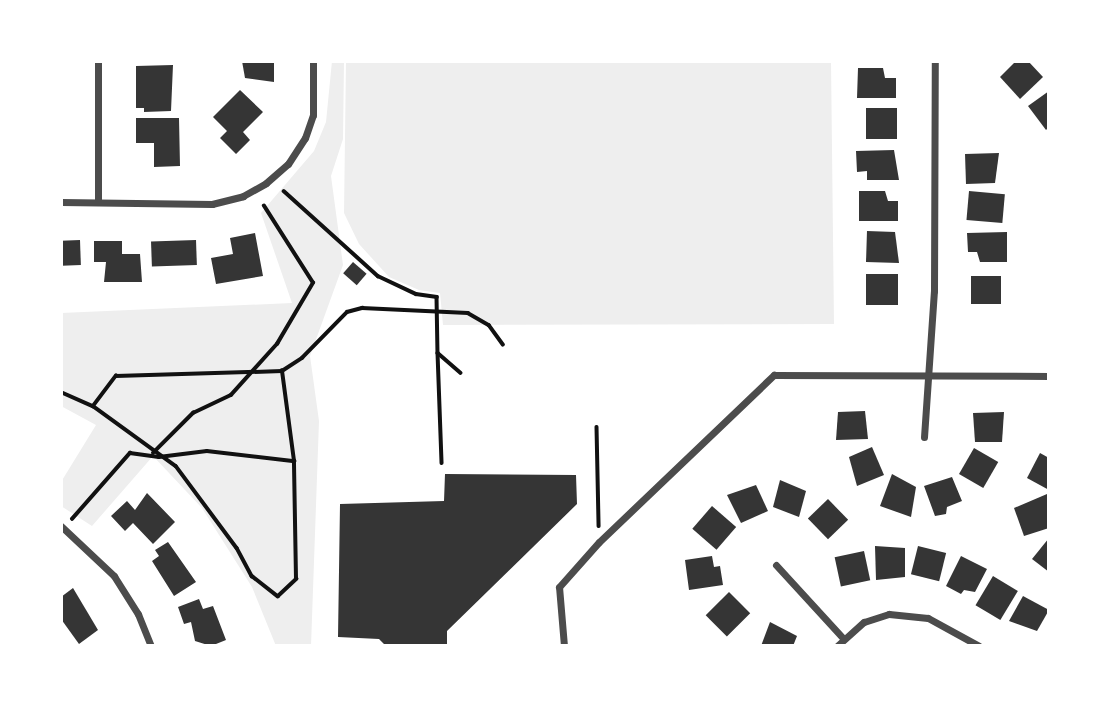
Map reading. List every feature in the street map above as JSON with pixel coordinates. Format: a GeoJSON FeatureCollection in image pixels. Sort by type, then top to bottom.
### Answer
{"type":"FeatureCollection","features":[{"type":"Feature","properties":{"kind":"street"},"geometry":{"type":"LineString","coordinates":[[98,61],[98,201]]}},
{"type":"Feature","properties":{"kind":"street"},"geometry":{"type":"LineString","coordinates":[[61,202],[212,204],[243,196],[266,183],[288,164],[305,138],[313,115],[313,61]]}},
{"type":"Feature","properties":{"kind":"street"},"geometry":{"type":"LineString","coordinates":[[924,437],[934,291],[934,61]]}},
{"type":"Feature","properties":{"kind":"street"},"geometry":{"type":"LineString","coordinates":[[564,646],[559,587],[599,542],[774,375],[1049,376]]}},
{"type":"Feature","properties":{"kind":"street"},"geometry":{"type":"LineString","coordinates":[[63,527],[114,576],[138,614],[151,646]]}},
{"type":"Feature","properties":{"kind":"street"},"geometry":{"type":"LineString","coordinates":[[776,565],[843,638]]}},
{"type":"Feature","properties":{"kind":"street"},"geometry":{"type":"LineString","coordinates":[[837,646],[864,622],[889,614],[915,614],[979,646]]}},
{"type":"Feature","properties":{"kind":"path"},"geometry":{"type":"LineString","coordinates":[[284,191],[378,276],[416,294],[437,297],[442,463]]}},
{"type":"Feature","properties":{"kind":"path"},"geometry":{"type":"LineString","coordinates":[[153,453],[193,413],[231,395],[300,310],[313,283],[264,206]]}},
{"type":"Feature","properties":{"kind":"path"},"geometry":{"type":"LineString","coordinates":[[93,406],[116,376],[282,371],[302,359],[347,312],[362,308],[468,313],[489,325],[503,344]]}},
{"type":"Feature","properties":{"kind":"path"},"geometry":{"type":"LineString","coordinates":[[438,353],[461,373]]}},
{"type":"Feature","properties":{"kind":"path"},"geometry":{"type":"LineString","coordinates":[[61,392],[93,406],[153,453],[176,466],[201,497],[252,576],[278,596],[296,579],[294,461],[282,371]]}},
{"type":"Feature","properties":{"kind":"path"},"geometry":{"type":"LineString","coordinates":[[597,427],[599,542]]}},
{"type":"Feature","properties":{"kind":"path"},"geometry":{"type":"LineString","coordinates":[[63,527],[130,453],[159,457],[207,451],[294,461]]}},
{"type":"Feature","properties":{"kind":"shaded area"},"geometry":{"type":"Polygon","coordinates":[[[332,61],[344,61],[343,139],[331,176],[343,265],[310,356],[319,421],[311,646],[276,646],[252,587],[202,508],[153,456],[92,526],[61,506],[61,482],[96,425],[61,406],[61,313],[292,303],[261,213],[314,151],[326,122],[332,61]]]}},
{"type":"Feature","properties":{"kind":"shaded area"},"geometry":{"type":"Polygon","coordinates":[[[346,61],[831,61],[834,324],[443,325],[440,293],[419,290],[389,277],[359,244],[344,213],[346,61]]]}},
{"type":"Feature","properties":{"kind":"building"},"geometry":{"type":"Polygon","coordinates":[[[242,61],[274,63],[274,82],[245,78],[242,61]]]}},
{"type":"Feature","properties":{"kind":"building"},"geometry":{"type":"Polygon","coordinates":[[[1016,61],[1028,61],[1043,77],[1020,99],[1000,77],[1016,61]]]}},
{"type":"Feature","properties":{"kind":"building"},"geometry":{"type":"Polygon","coordinates":[[[173,65],[171,111],[144,112],[144,108],[136,108],[136,66],[173,65]]]}},
{"type":"Feature","properties":{"kind":"building"},"geometry":{"type":"Polygon","coordinates":[[[858,68],[883,68],[885,78],[896,78],[896,98],[857,98],[858,68]]]}},
{"type":"Feature","properties":{"kind":"building"},"geometry":{"type":"Polygon","coordinates":[[[240,90],[263,112],[243,132],[250,140],[236,154],[220,138],[227,131],[213,117],[240,90]]]}},
{"type":"Feature","properties":{"kind":"building"},"geometry":{"type":"Polygon","coordinates":[[[1049,91],[1049,127],[1046,130],[1028,106],[1049,91]]]}},
{"type":"Feature","properties":{"kind":"building"},"geometry":{"type":"Polygon","coordinates":[[[866,108],[897,108],[897,139],[866,139],[866,108]]]}},
{"type":"Feature","properties":{"kind":"building"},"geometry":{"type":"Polygon","coordinates":[[[136,118],[179,118],[180,166],[154,167],[154,143],[136,143],[136,118]]]}},
{"type":"Feature","properties":{"kind":"building"},"geometry":{"type":"Polygon","coordinates":[[[894,150],[899,180],[867,180],[867,171],[857,172],[856,151],[894,150]]]}},
{"type":"Feature","properties":{"kind":"building"},"geometry":{"type":"Polygon","coordinates":[[[999,153],[995,183],[966,184],[965,154],[999,153]]]}},
{"type":"Feature","properties":{"kind":"building"},"geometry":{"type":"Polygon","coordinates":[[[859,191],[885,191],[888,201],[898,201],[898,221],[859,221],[859,191]]]}},
{"type":"Feature","properties":{"kind":"building"},"geometry":{"type":"Polygon","coordinates":[[[969,191],[1005,194],[1002,223],[966,220],[969,191]]]}},
{"type":"Feature","properties":{"kind":"building"},"geometry":{"type":"Polygon","coordinates":[[[867,231],[895,232],[899,263],[866,262],[867,231]]]}},
{"type":"Feature","properties":{"kind":"building"},"geometry":{"type":"Polygon","coordinates":[[[1007,232],[1007,262],[980,262],[977,252],[968,252],[967,233],[1007,232]]]}},
{"type":"Feature","properties":{"kind":"building"},"geometry":{"type":"Polygon","coordinates":[[[255,233],[263,276],[216,284],[211,258],[233,254],[230,238],[255,233]]]}},
{"type":"Feature","properties":{"kind":"building"},"geometry":{"type":"Polygon","coordinates":[[[80,240],[81,265],[62,266],[61,241],[80,240]]]}},
{"type":"Feature","properties":{"kind":"building"},"geometry":{"type":"Polygon","coordinates":[[[196,240],[197,265],[152,267],[151,242],[196,240]]]}},
{"type":"Feature","properties":{"kind":"building"},"geometry":{"type":"Polygon","coordinates":[[[94,241],[122,241],[122,254],[140,254],[142,282],[104,282],[106,262],[94,262],[94,241]]]}},
{"type":"Feature","properties":{"kind":"building"},"geometry":{"type":"Polygon","coordinates":[[[353,262],[367,274],[357,285],[343,273],[353,262]]]}},
{"type":"Feature","properties":{"kind":"building"},"geometry":{"type":"Polygon","coordinates":[[[866,274],[898,274],[898,305],[866,305],[866,274]]]}},
{"type":"Feature","properties":{"kind":"building"},"geometry":{"type":"Polygon","coordinates":[[[971,276],[1001,276],[1001,304],[971,304],[971,276]]]}},
{"type":"Feature","properties":{"kind":"building"},"geometry":{"type":"Polygon","coordinates":[[[865,411],[868,439],[836,440],[838,412],[865,411]]]}},
{"type":"Feature","properties":{"kind":"building"},"geometry":{"type":"Polygon","coordinates":[[[1004,412],[1002,442],[975,442],[973,413],[1004,412]]]}},
{"type":"Feature","properties":{"kind":"building"},"geometry":{"type":"Polygon","coordinates":[[[872,447],[884,475],[857,486],[849,457],[872,447]]]}},
{"type":"Feature","properties":{"kind":"building"},"geometry":{"type":"Polygon","coordinates":[[[974,448],[998,462],[983,488],[959,474],[974,448]]]}},
{"type":"Feature","properties":{"kind":"building"},"geometry":{"type":"Polygon","coordinates":[[[1040,453],[1049,458],[1049,490],[1027,478],[1040,453]]]}},
{"type":"Feature","properties":{"kind":"building"},"geometry":{"type":"Polygon","coordinates":[[[445,474],[576,475],[577,504],[447,631],[447,646],[386,646],[379,639],[338,637],[340,504],[444,501],[445,474]]]}},
{"type":"Feature","properties":{"kind":"building"},"geometry":{"type":"Polygon","coordinates":[[[892,474],[916,487],[911,517],[880,506],[892,474]]]}},
{"type":"Feature","properties":{"kind":"building"},"geometry":{"type":"Polygon","coordinates":[[[952,477],[962,501],[947,507],[946,514],[935,516],[924,486],[952,477]]]}},
{"type":"Feature","properties":{"kind":"building"},"geometry":{"type":"Polygon","coordinates":[[[780,480],[806,491],[799,517],[773,507],[780,480]]]}},
{"type":"Feature","properties":{"kind":"building"},"geometry":{"type":"Polygon","coordinates":[[[756,485],[768,511],[741,523],[727,495],[756,485]]]}},
{"type":"Feature","properties":{"kind":"building"},"geometry":{"type":"Polygon","coordinates":[[[147,493],[175,522],[153,544],[133,523],[125,531],[111,516],[127,501],[135,510],[147,493]]]}},
{"type":"Feature","properties":{"kind":"building"},"geometry":{"type":"Polygon","coordinates":[[[1047,494],[1049,528],[1024,536],[1014,508],[1047,494]]]}},
{"type":"Feature","properties":{"kind":"building"},"geometry":{"type":"Polygon","coordinates":[[[828,499],[848,520],[828,539],[808,518],[828,499]]]}},
{"type":"Feature","properties":{"kind":"building"},"geometry":{"type":"Polygon","coordinates":[[[712,506],[736,527],[716,550],[692,529],[712,506]]]}},
{"type":"Feature","properties":{"kind":"building"},"geometry":{"type":"Polygon","coordinates":[[[1049,538],[1049,572],[1032,559],[1049,538]]]}},
{"type":"Feature","properties":{"kind":"building"},"geometry":{"type":"Polygon","coordinates":[[[168,542],[196,582],[174,596],[152,561],[159,556],[155,550],[168,542]]]}},
{"type":"Feature","properties":{"kind":"building"},"geometry":{"type":"Polygon","coordinates":[[[875,546],[905,548],[905,577],[876,580],[875,546]]]}},
{"type":"Feature","properties":{"kind":"building"},"geometry":{"type":"Polygon","coordinates":[[[918,546],[946,553],[939,581],[911,574],[918,546]]]}},
{"type":"Feature","properties":{"kind":"building"},"geometry":{"type":"Polygon","coordinates":[[[864,551],[870,580],[841,587],[835,557],[864,551]]]}},
{"type":"Feature","properties":{"kind":"building"},"geometry":{"type":"Polygon","coordinates":[[[712,556],[714,567],[720,566],[723,585],[689,590],[685,560],[712,556]]]}},
{"type":"Feature","properties":{"kind":"building"},"geometry":{"type":"Polygon","coordinates":[[[961,556],[987,569],[975,592],[964,590],[961,594],[946,586],[961,556]]]}},
{"type":"Feature","properties":{"kind":"building"},"geometry":{"type":"Polygon","coordinates":[[[993,576],[1018,591],[1000,620],[975,605],[993,576]]]}},
{"type":"Feature","properties":{"kind":"building"},"geometry":{"type":"Polygon","coordinates":[[[73,588],[98,630],[79,644],[61,619],[61,597],[73,588]]]}},
{"type":"Feature","properties":{"kind":"building"},"geometry":{"type":"Polygon","coordinates":[[[729,592],[750,613],[727,637],[706,615],[729,592]]]}},
{"type":"Feature","properties":{"kind":"building"},"geometry":{"type":"Polygon","coordinates":[[[1023,596],[1049,610],[1037,631],[1009,621],[1023,596]]]}},
{"type":"Feature","properties":{"kind":"building"},"geometry":{"type":"Polygon","coordinates":[[[199,599],[203,609],[213,606],[226,640],[211,646],[195,641],[191,622],[184,624],[178,607],[199,599]]]}},
{"type":"Feature","properties":{"kind":"building"},"geometry":{"type":"Polygon","coordinates":[[[770,622],[797,636],[793,646],[761,646],[770,622]]]}}]}
